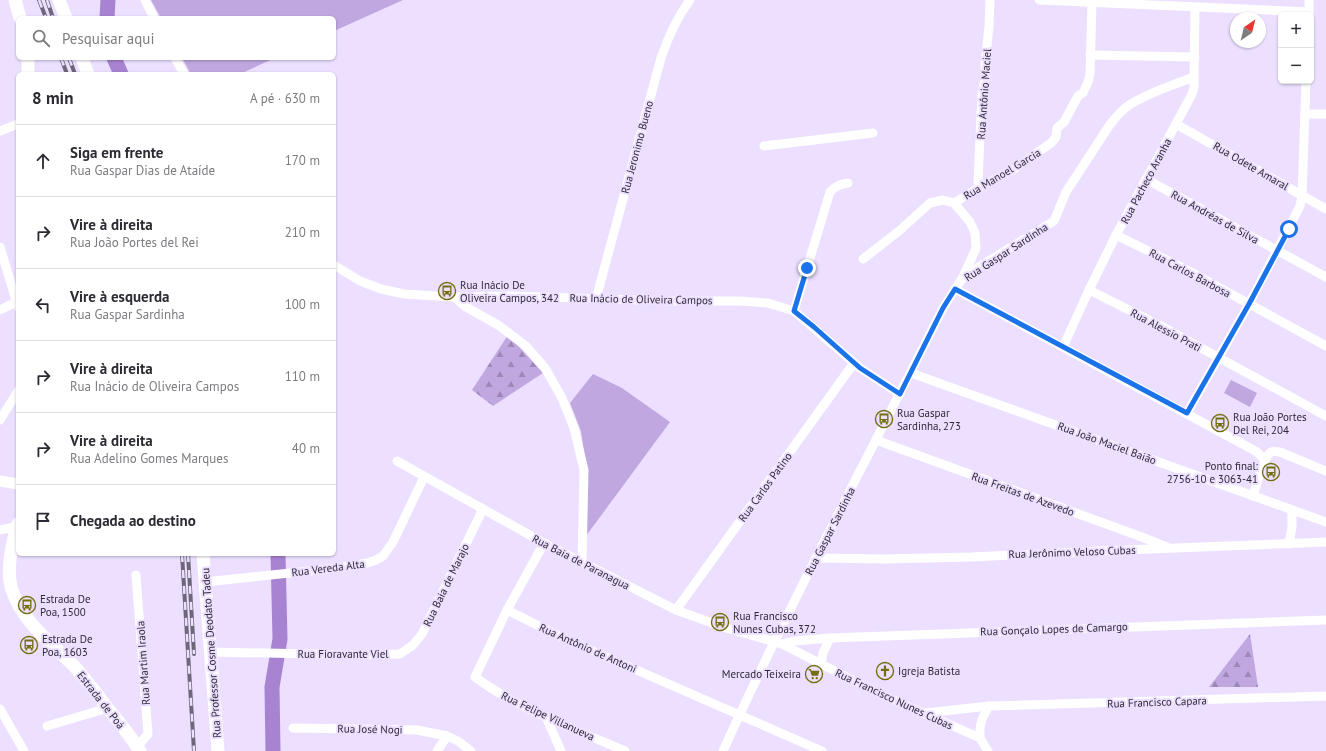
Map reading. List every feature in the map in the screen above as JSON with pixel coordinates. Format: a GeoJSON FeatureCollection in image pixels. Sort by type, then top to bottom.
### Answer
{"type":"FeatureCollection","features":[{"type":"Feature","properties":{"kind":"main road"},"geometry":{"type":"LineString","coordinates":[[15,0],[19,16]]}},
{"type":"Feature","properties":{"kind":"main road"},"geometry":{"type":"LineString","coordinates":[[60,0],[65,16]]}},
{"type":"Feature","properties":{"kind":"main road"},"geometry":{"type":"LineString","coordinates":[[28,60],[28,72]]}},
{"type":"Feature","properties":{"kind":"main road"},"geometry":{"type":"LineString","coordinates":[[83,60],[87,72]]}},
{"type":"Feature","properties":{"kind":"main road","name":"Estrada de Poá"},"geometry":{"type":"LineString","coordinates":[[16,533],[5,580],[12,589],[19,606],[31,623],[75,667],[93,688],[139,749]]}},
{"type":"Feature","properties":{"kind":"main road","name":"Rua Professor Cosme Deodato Tadeu"},"geometry":{"type":"LineString","coordinates":[[203,556],[218,751]]}},
{"type":"Feature","properties":{"kind":"street"},"geometry":{"type":"LineString","coordinates":[[145,0],[153,16]]}},
{"type":"Feature","properties":{"kind":"street","name":"Rua Jeronimo Bueno"},"geometry":{"type":"LineString","coordinates":[[596,299],[661,58],[674,27],[690,0]]}},
{"type":"Feature","properties":{"kind":"street","name":"Rua Antônio Maciel"},"geometry":{"type":"LineString","coordinates":[[980,186],[978,180],[982,94],[986,75],[985,65],[990,0]]}},
{"type":"Feature","properties":{"kind":"street"},"geometry":{"type":"LineString","coordinates":[[1039,0],[1171,3],[1195,7],[1278,12]]}},
{"type":"Feature","properties":{"kind":"street"},"geometry":{"type":"LineString","coordinates":[[1309,0],[1309,12]]}},
{"type":"Feature","properties":{"kind":"street"},"geometry":{"type":"LineString","coordinates":[[1092,2],[1090,55],[1195,57]]}},
{"type":"Feature","properties":{"kind":"street","name":"Rua Pacheco Aranha"},"geometry":{"type":"LineString","coordinates":[[1063,347],[1116,235],[1191,96],[1194,88],[1195,7]]}},
{"type":"Feature","properties":{"kind":"street","name":"Rua Manoel Garcia"},"geometry":{"type":"LineString","coordinates":[[954,203],[980,186],[1014,169],[1051,143],[1056,137],[1057,128],[1064,122],[1078,96],[1083,93],[1087,86],[1090,75],[1090,55]]}},
{"type":"Feature","properties":{"kind":"street"},"geometry":{"type":"LineString","coordinates":[[176,60],[183,72]]}},
{"type":"Feature","properties":{"kind":"street","name":"Rua Gaspar Sardinha"},"geometry":{"type":"LineString","coordinates":[[740,715],[778,643],[817,558],[876,440],[943,308],[955,289],[962,280],[977,268],[1054,221],[1066,192],[1109,126],[1130,104],[1155,91],[1194,76]]}},
{"type":"Feature","properties":{"kind":"street"},"geometry":{"type":"LineString","coordinates":[[1187,413],[1249,304],[1300,206],[1302,196],[1306,84]]}},
{"type":"Feature","properties":{"kind":"street"},"geometry":{"type":"LineString","coordinates":[[1305,114],[1326,114]]}},
{"type":"Feature","properties":{"kind":"street","name":"Rua Odete Amaral"},"geometry":{"type":"LineString","coordinates":[[1176,124],[1326,209]]}},
{"type":"Feature","properties":{"kind":"street"},"geometry":{"type":"LineString","coordinates":[[0,131],[16,125]]}},
{"type":"Feature","properties":{"kind":"street"},"geometry":{"type":"LineString","coordinates":[[764,146],[873,133]]}},
{"type":"Feature","properties":{"kind":"street","name":"Rua Andréas de Silva"},"geometry":{"type":"LineString","coordinates":[[1146,179],[1326,277]]}},
{"type":"Feature","properties":{"kind":"street"},"geometry":{"type":"LineString","coordinates":[[794,311],[830,192],[834,187],[840,184],[848,183]]}},
{"type":"Feature","properties":{"kind":"street"},"geometry":{"type":"LineString","coordinates":[[862,259],[899,231],[930,203],[943,200],[954,203],[970,222],[975,237],[976,248],[962,280]]}},
{"type":"Feature","properties":{"kind":"street","name":"Rua Carlos Barbosa"},"geometry":{"type":"LineString","coordinates":[[1116,235],[1187,270],[1326,346]]}},
{"type":"Feature","properties":{"kind":"street"},"geometry":{"type":"LineString","coordinates":[[0,247],[16,302]]}},
{"type":"Feature","properties":{"kind":"street","name":"Rua Inácio de Oliveira Campos"},"geometry":{"type":"LineString","coordinates":[[336,266],[360,281],[381,289],[404,294],[454,297],[512,296],[669,301],[740,301],[768,303],[794,311],[854,363],[900,394]]}},
{"type":"Feature","properties":{"kind":"street"},"geometry":{"type":"LineString","coordinates":[[955,289],[1187,413],[1257,452],[1264,459]]}},
{"type":"Feature","properties":{"kind":"street","name":"Rua Alessio Prati"},"geometry":{"type":"LineString","coordinates":[[1089,290],[1159,325],[1326,416]]}},
{"type":"Feature","properties":{"kind":"street"},"geometry":{"type":"LineString","coordinates":[[454,297],[466,308],[498,325],[526,346],[545,368],[562,398],[574,428],[584,470],[582,562]]}},
{"type":"Feature","properties":{"kind":"street"},"geometry":{"type":"LineString","coordinates":[[0,310],[16,305]]}},
{"type":"Feature","properties":{"kind":"street","name":"Rua Carlos Patino"},"geometry":{"type":"LineString","coordinates":[[676,610],[854,363]]}},
{"type":"Feature","properties":{"kind":"street","name":"Rua João Maciel Baião"},"geometry":{"type":"LineString","coordinates":[[911,373],[1326,522]]}},
{"type":"Feature","properties":{"kind":"street"},"geometry":{"type":"LineString","coordinates":[[0,420],[16,394]]}},
{"type":"Feature","properties":{"kind":"street","name":"Rua Freitas de Azevedo"},"geometry":{"type":"LineString","coordinates":[[876,440],[1170,548]]}},
{"type":"Feature","properties":{"kind":"street"},"geometry":{"type":"LineString","coordinates":[[1253,496],[1260,477],[1264,459],[1270,453],[1276,451],[1326,471]]}},
{"type":"Feature","properties":{"kind":"street","name":"Rua Baia de Paranagua"},"geometry":{"type":"LineString","coordinates":[[397,461],[544,543],[676,610],[726,628],[778,643]]}},
{"type":"Feature","properties":{"kind":"street","name":"Rua Vereda Alta"},"geometry":{"type":"LineString","coordinates":[[205,582],[367,564],[376,560],[383,556],[393,542],[424,477]]}},
{"type":"Feature","properties":{"kind":"street"},"geometry":{"type":"LineString","coordinates":[[0,481],[16,484]]}},
{"type":"Feature","properties":{"kind":"street","name":"Rua Baia de Marajo"},"geometry":{"type":"LineString","coordinates":[[400,654],[413,645],[422,634],[483,509]]}},
{"type":"Feature","properties":{"kind":"street"},"geometry":{"type":"LineString","coordinates":[[1289,544],[1292,527],[1292,510]]}},
{"type":"Feature","properties":{"kind":"street"},"geometry":{"type":"LineString","coordinates":[[0,530],[16,526]]}},
{"type":"Feature","properties":{"kind":"street","name":"Rua Jerônimo Veloso Cubas"},"geometry":{"type":"LineString","coordinates":[[817,558],[884,559],[1326,542]]}},
{"type":"Feature","properties":{"kind":"street"},"geometry":{"type":"LineString","coordinates":[[507,610],[544,543]]}},
{"type":"Feature","properties":{"kind":"street","name":"Rua Martim Iraola"},"geometry":{"type":"LineString","coordinates":[[136,575],[148,734],[139,749]]}},
{"type":"Feature","properties":{"kind":"street","name":"Rua Felipe Villanueva"},"geometry":{"type":"LineString","coordinates":[[507,610],[475,677],[508,698],[546,717],[625,751]]}},
{"type":"Feature","properties":{"kind":"street","name":"Rua Antônio de Antoni"},"geometry":{"type":"LineString","coordinates":[[507,610],[563,638],[822,751]]}},
{"type":"Feature","properties":{"kind":"street","name":"Rua Gonçalo Lopes de Camargo"},"geometry":{"type":"LineString","coordinates":[[778,643],[830,638],[1326,620]]}},
{"type":"Feature","properties":{"kind":"street"},"geometry":{"type":"LineString","coordinates":[[821,664],[830,638]]}},
{"type":"Feature","properties":{"kind":"street","name":"Rua Francisco Nunes Cubas"},"geometry":{"type":"LineString","coordinates":[[778,643],[878,693],[980,738]]}},
{"type":"Feature","properties":{"kind":"street","name":"Rua Fioravante Viel"},"geometry":{"type":"LineString","coordinates":[[210,652],[362,655],[400,654]]}},
{"type":"Feature","properties":{"kind":"street","name":"Rua Francisco Capara"},"geometry":{"type":"LineString","coordinates":[[925,713],[989,706],[1326,696]]}},
{"type":"Feature","properties":{"kind":"street"},"geometry":{"type":"LineString","coordinates":[[988,751],[980,738],[979,728],[981,719],[989,706]]}},
{"type":"Feature","properties":{"kind":"street"},"geometry":{"type":"LineString","coordinates":[[47,726],[108,708]]}},
{"type":"Feature","properties":{"kind":"street"},"geometry":{"type":"LineString","coordinates":[[0,709],[24,751]]}},
{"type":"Feature","properties":{"kind":"street"},"geometry":{"type":"LineString","coordinates":[[723,751],[740,715]]}},
{"type":"Feature","properties":{"kind":"street"},"geometry":{"type":"LineString","coordinates":[[546,717],[561,751]]}},
{"type":"Feature","properties":{"kind":"street","name":"Rua José Nogi"},"geometry":{"type":"LineString","coordinates":[[293,728],[417,730],[447,736],[458,741],[471,751]]}},
{"type":"Feature","properties":{"kind":"street"},"geometry":{"type":"LineString","coordinates":[[437,751],[447,736]]}},
{"type":"Feature","properties":{"kind":"green space"},"geometry":{"type":"Polygon","coordinates":[[[151,0],[403,0],[336,30],[336,16],[160,16],[151,0]]]}},
{"type":"Feature","properties":{"kind":"green space"},"geometry":{"type":"Polygon","coordinates":[[[183,60],[271,60],[244,72],[190,72],[183,60]]]}},
{"type":"Feature","properties":{"kind":"green space"},"geometry":{"type":"Polygon","coordinates":[[[508,335],[543,373],[493,406],[472,390],[508,335]]]}},
{"type":"Feature","properties":{"kind":"green space"},"geometry":{"type":"Polygon","coordinates":[[[593,374],[622,388],[670,422],[586,536],[585,458],[581,431],[570,403],[593,374]]]}},
{"type":"Feature","properties":{"kind":"green space"},"geometry":{"type":"Polygon","coordinates":[[[1231,380],[1257,393],[1250,407],[1224,393],[1231,380]]]}},
{"type":"Feature","properties":{"kind":"green space"},"geometry":{"type":"Polygon","coordinates":[[[1250,634],[1258,687],[1209,687],[1250,634]]]}},
{"type":"Feature","properties":{"kind":"waterway"},"geometry":{"type":"LineString","coordinates":[[107,16],[108,0]]}},
{"type":"Feature","properties":{"kind":"waterway"},"geometry":{"type":"LineString","coordinates":[[115,60],[120,72]]}},
{"type":"Feature","properties":{"kind":"waterway"},"geometry":{"type":"LineString","coordinates":[[273,751],[272,687],[280,639],[278,556]]}},
{"type":"Feature","properties":{"kind":"railway"},"geometry":{"type":"LineString","coordinates":[[39,0],[45,16]]}},
{"type":"Feature","properties":{"kind":"railway"},"geometry":{"type":"LineString","coordinates":[[47,0],[52,16]]}},
{"type":"Feature","properties":{"kind":"railway"},"geometry":{"type":"LineString","coordinates":[[62,60],[66,72]]}},
{"type":"Feature","properties":{"kind":"railway"},"geometry":{"type":"LineString","coordinates":[[70,60],[74,72]]}},
{"type":"Feature","properties":{"kind":"railway"},"geometry":{"type":"LineString","coordinates":[[182,556],[194,751]]}},
{"type":"Feature","properties":{"kind":"railway"},"geometry":{"type":"LineString","coordinates":[[188,556],[194,654]]}},
{"type":"Feature","properties":{"kind":"place","name":"Rua Inácio De Oliveira Campos, 342"},"geometry":{"type":"Point","coordinates":[447,291]}},
{"type":"Feature","properties":{"kind":"place","name":"Rua Gaspar Sardinha, 273"},"geometry":{"type":"Point","coordinates":[884,419]}},
{"type":"Feature","properties":{"kind":"place","name":"Rua João Portes Del Rei, 204"},"geometry":{"type":"Point","coordinates":[1220,423]}},
{"type":"Feature","properties":{"kind":"place","name":"Ponto final: 2756-10 e 3063-41"},"geometry":{"type":"Point","coordinates":[1271,472]}},
{"type":"Feature","properties":{"kind":"place","name":"Estrada De Poa, 1500"},"geometry":{"type":"Point","coordinates":[27,605]}},
{"type":"Feature","properties":{"kind":"place","name":"Rua Francisco Nunes Cubas, 372"},"geometry":{"type":"Point","coordinates":[720,622]}},
{"type":"Feature","properties":{"kind":"place","name":"Estrada De Poa, 1603"},"geometry":{"type":"Point","coordinates":[29,645]}},
{"type":"Feature","properties":{"kind":"place","name":"Igreja Batista"},"geometry":{"type":"Point","coordinates":[885,671]}},
{"type":"Feature","properties":{"kind":"place","name":"Mercado Teixeira"},"geometry":{"type":"Point","coordinates":[814,674]}},
{"type":"Feature","properties":{"kind":"route"},"geometry":{"type":"LineString","coordinates":[[807,268],[794,311],[860,368],[900,394],[943,308],[955,289],[1187,413],[1249,304],[1289,229]]}}]}
